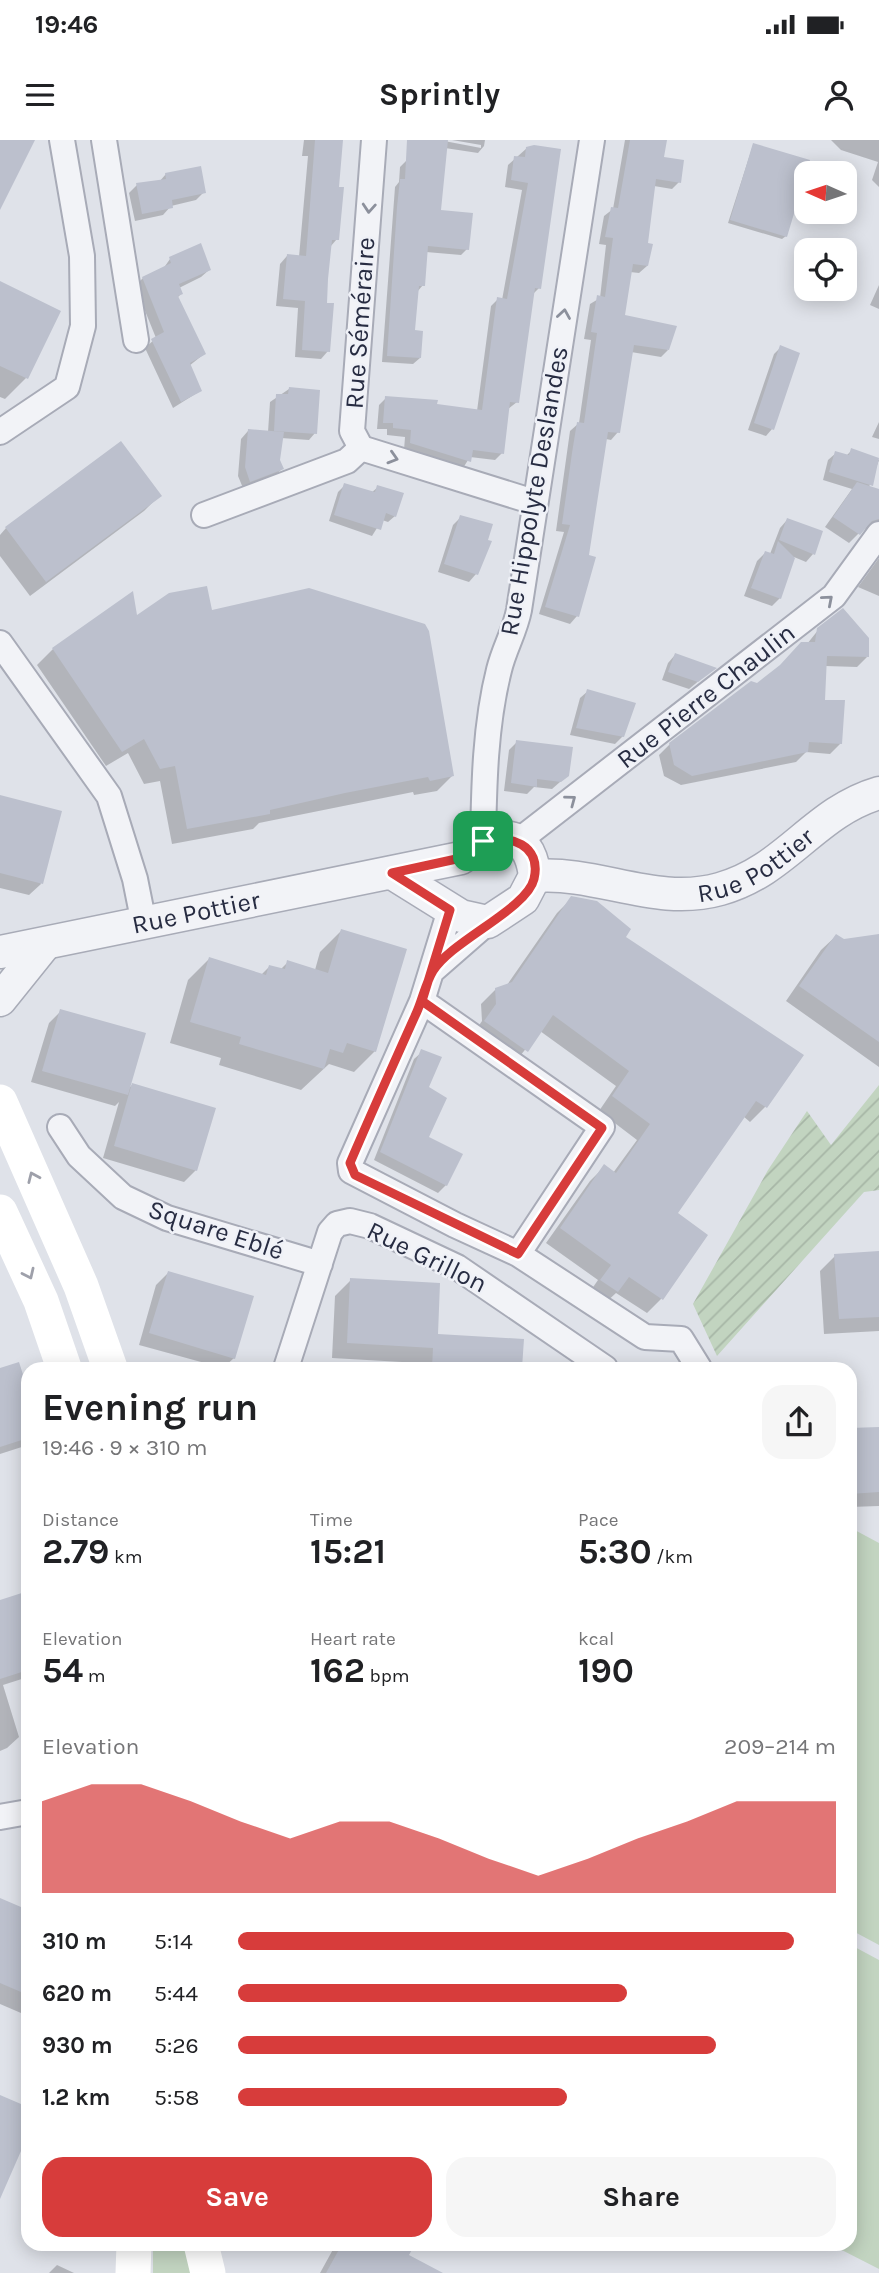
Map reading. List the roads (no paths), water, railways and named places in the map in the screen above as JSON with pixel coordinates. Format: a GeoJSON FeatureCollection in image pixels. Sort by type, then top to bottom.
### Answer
{"type":"FeatureCollection","features":[{"type":"Feature","properties":{"kind":"main road"},"geometry":{"type":"LineString","coordinates":[[0,1102],[81,1286],[108,1362]]}},
{"type":"Feature","properties":{"kind":"main road"},"geometry":{"type":"LineString","coordinates":[[0,1212],[41,1301],[62,1362]]}},
{"type":"Feature","properties":{"kind":"main road"},"geometry":{"type":"LineString","coordinates":[[133,2273],[134,2251]]}},
{"type":"Feature","properties":{"kind":"main road"},"geometry":{"type":"LineString","coordinates":[[203,2251],[208,2273]]}},
{"type":"Feature","properties":{"kind":"street"},"geometry":{"type":"LineString","coordinates":[[0,432],[67,387],[83,326],[82,257],[62,140]]}},
{"type":"Feature","properties":{"kind":"street"},"geometry":{"type":"LineString","coordinates":[[104,140],[136,340]]}},
{"type":"Feature","properties":{"kind":"street","name":"Rue Séméraire"},"geometry":{"type":"LineString","coordinates":[[374,140],[352,431],[361,448],[534,502]]}},
{"type":"Feature","properties":{"kind":"street","name":"Rue Hippolyte Deslandes"},"geometry":{"type":"LineString","coordinates":[[472,850],[484,784],[498,671],[514,635],[592,140]]}},
{"type":"Feature","properties":{"kind":"street"},"geometry":{"type":"LineString","coordinates":[[204,515],[347,461],[361,448]]}},
{"type":"Feature","properties":{"kind":"street","name":"Rue Pierre Chaulin"},"geometry":{"type":"LineString","coordinates":[[517,842],[834,596],[879,534]]}},
{"type":"Feature","properties":{"kind":"street"},"geometry":{"type":"LineString","coordinates":[[0,643],[109,796],[135,879],[144,924]]}},
{"type":"Feature","properties":{"kind":"street","name":"Rue Pottier"},"geometry":{"type":"LineString","coordinates":[[535,876],[576,876],[662,895],[715,891],[757,874],[800,844],[847,804],[879,793]]}},
{"type":"Feature","properties":{"kind":"street","name":"Rue Pottier"},"geometry":{"type":"LineString","coordinates":[[0,952],[392,873],[472,850],[501,836],[517,842]]}},
{"type":"Feature","properties":{"kind":"street"},"geometry":{"type":"LineString","coordinates":[[433,970],[488,922],[523,899],[535,876],[529,851],[517,842]]}},
{"type":"Feature","properties":{"kind":"street"},"geometry":{"type":"LineString","coordinates":[[472,850],[451,883],[449,908],[422,1001],[350,1163],[355,1175],[518,1254],[645,1337],[681,1339],[695,1362]]}},
{"type":"Feature","properties":{"kind":"street"},"geometry":{"type":"LineString","coordinates":[[392,873],[471,920],[488,922]]}},
{"type":"Feature","properties":{"kind":"street"},"geometry":{"type":"LineString","coordinates":[[0,1000],[45,944]]}},
{"type":"Feature","properties":{"kind":"street"},"geometry":{"type":"LineString","coordinates":[[422,1001],[602,1128],[518,1254]]}},
{"type":"Feature","properties":{"kind":"street","name":"Square Eblé"},"geometry":{"type":"LineString","coordinates":[[60,1127],[79,1156],[123,1197],[167,1218],[320,1264]]}},
{"type":"Feature","properties":{"kind":"street","name":"Rue Grillon"},"geometry":{"type":"LineString","coordinates":[[288,1362],[330,1232],[337,1224],[350,1221],[370,1226],[457,1267],[596,1362]]}},
{"type":"Feature","properties":{"kind":"street"},"geometry":{"type":"LineString","coordinates":[[0,1817],[21,1813]]}}]}
